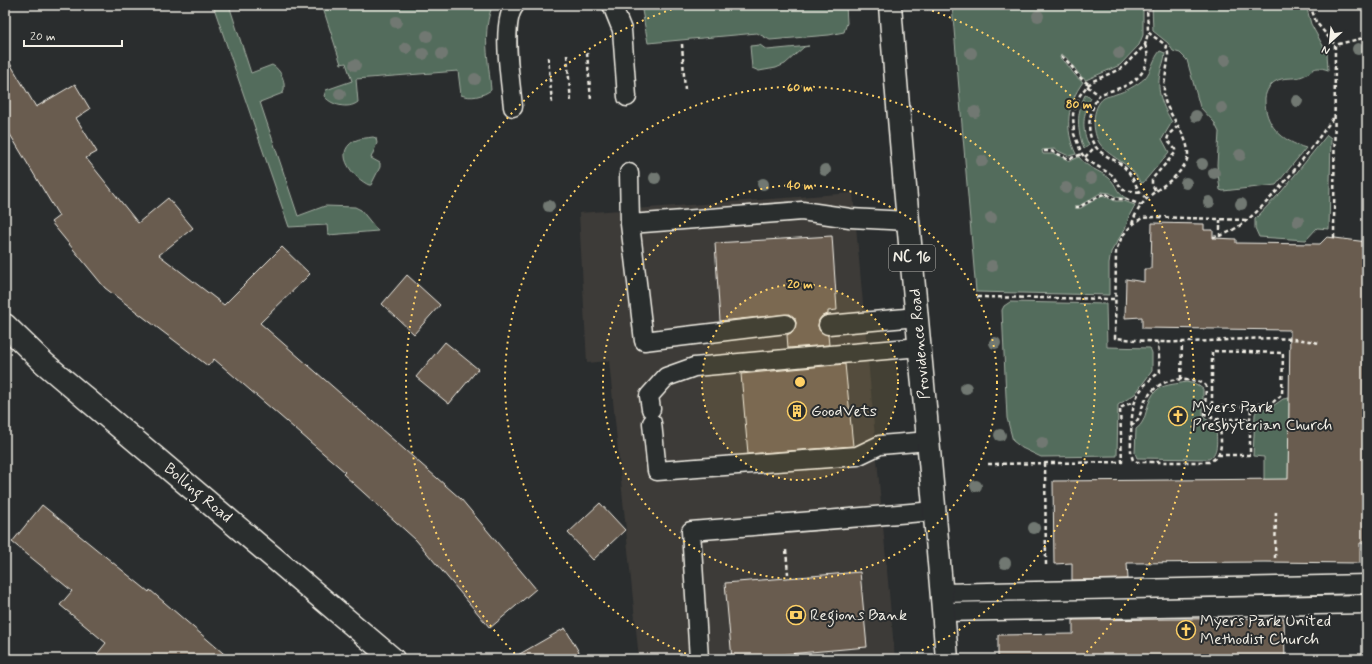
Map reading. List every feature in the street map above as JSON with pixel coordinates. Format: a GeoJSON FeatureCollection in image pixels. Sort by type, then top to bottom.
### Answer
{"type":"FeatureCollection","features":[{"type":"Feature","properties":{"kind":"main road","name":"Providence Road"},"geometry":{"type":"LineString","coordinates":[[890,5],[947,659]]}},
{"type":"Feature","properties":{"kind":"main road","name":"Bolling Road"},"geometry":{"type":"LineString","coordinates":[[5,325],[44,363],[393,659]]}},
{"type":"Feature","properties":{"kind":"lane"},"geometry":{"type":"LineString","coordinates":[[513,107],[507,46],[508,26],[515,5]]}},
{"type":"Feature","properties":{"kind":"lane"},"geometry":{"type":"LineString","coordinates":[[612,5],[622,30],[627,97]]}},
{"type":"Feature","properties":{"kind":"lane"},"geometry":{"type":"LineString","coordinates":[[630,173],[630,224],[644,341],[786,330]]}},
{"type":"Feature","properties":{"kind":"lane"},"geometry":{"type":"LineString","coordinates":[[630,224],[802,211],[850,218],[908,221]]}},
{"type":"Feature","properties":{"kind":"lane"},"geometry":{"type":"LineString","coordinates":[[828,330],[867,321],[918,317]]}},
{"type":"Feature","properties":{"kind":"lane"},"geometry":{"type":"LineString","coordinates":[[920,347],[694,367],[666,377],[649,396],[657,471],[857,456],[880,445],[929,441]]}},
{"type":"Feature","properties":{"kind":"lane"},"geometry":{"type":"LineString","coordinates":[[699,659],[691,531],[935,510]]}},
{"type":"Feature","properties":{"kind":"lane"},"geometry":{"type":"LineString","coordinates":[[943,602],[1046,591],[1367,584]]}},
{"type":"Feature","properties":{"kind":"lane"},"geometry":{"type":"LineString","coordinates":[[943,602],[1367,604]]}},
{"type":"Feature","properties":{"kind":"path"},"geometry":{"type":"LineString","coordinates":[[1146,198],[1140,192],[1127,170],[1095,147],[1091,141],[1089,126],[1092,111],[1099,95],[1126,86],[1139,77],[1147,66],[1149,52],[1146,44],[1148,32],[1147,5]]}},
{"type":"Feature","properties":{"kind":"path"},"geometry":{"type":"LineString","coordinates":[[1310,5],[1316,22],[1335,45],[1334,238]]}},
{"type":"Feature","properties":{"kind":"path"},"geometry":{"type":"LineString","coordinates":[[1132,225],[1141,205],[1146,198],[1173,177],[1187,160],[1189,147],[1177,127],[1165,100],[1163,85],[1169,59],[1169,52],[1165,45],[1148,32]]}},
{"type":"Feature","properties":{"kind":"path"},"geometry":{"type":"LineString","coordinates":[[1335,45],[1367,37]]}},
{"type":"Feature","properties":{"kind":"path"},"geometry":{"type":"LineString","coordinates":[[682,44],[685,91]]}},
{"type":"Feature","properties":{"kind":"path"},"geometry":{"type":"LineString","coordinates":[[1140,192],[1129,192],[1123,190],[1112,175],[1082,154],[1074,134],[1073,114],[1080,95],[1088,85],[1122,68],[1146,44]]}},
{"type":"Feature","properties":{"kind":"path"},"geometry":{"type":"LineString","coordinates":[[587,53],[591,100]]}},
{"type":"Feature","properties":{"kind":"path"},"geometry":{"type":"LineString","coordinates":[[567,55],[571,102]]}},
{"type":"Feature","properties":{"kind":"path"},"geometry":{"type":"LineString","coordinates":[[1060,56],[1069,63],[1076,74],[1099,95]]}},
{"type":"Feature","properties":{"kind":"path"},"geometry":{"type":"LineString","coordinates":[[548,57],[552,104]]}},
{"type":"Feature","properties":{"kind":"path"},"geometry":{"type":"LineString","coordinates":[[1213,237],[1220,237],[1235,230],[1267,201],[1302,160],[1334,117]]}},
{"type":"Feature","properties":{"kind":"path"},"geometry":{"type":"LineString","coordinates":[[1155,190],[1152,184],[1152,179],[1175,153],[1174,149],[1167,140],[1169,134],[1177,127]]}},
{"type":"Feature","properties":{"kind":"path"},"geometry":{"type":"LineString","coordinates":[[1085,157],[1095,147]]}},
{"type":"Feature","properties":{"kind":"path"},"geometry":{"type":"LineString","coordinates":[[1044,151],[1051,151],[1069,159],[1082,154]]}},
{"type":"Feature","properties":{"kind":"path"},"geometry":{"type":"LineString","coordinates":[[1075,206],[1079,207],[1105,193],[1114,199],[1126,199],[1141,205]]}},
{"type":"Feature","properties":{"kind":"path"},"geometry":{"type":"LineString","coordinates":[[1246,220],[1156,217],[1142,218],[1132,225],[1123,235],[1116,250],[1115,338],[1158,342],[1253,339],[1306,340],[1318,343]]}},
{"type":"Feature","properties":{"kind":"path"},"geometry":{"type":"LineString","coordinates":[[1220,220],[1220,237]]}},
{"type":"Feature","properties":{"kind":"path"},"geometry":{"type":"LineString","coordinates":[[976,297],[1115,299]]}},
{"type":"Feature","properties":{"kind":"path"},"geometry":{"type":"LineString","coordinates":[[988,464],[1122,462],[1120,408],[1133,402],[1150,379],[1160,372],[1158,342]]}},
{"type":"Feature","properties":{"kind":"path"},"geometry":{"type":"LineString","coordinates":[[1181,379],[1182,342]]}},
{"type":"Feature","properties":{"kind":"path"},"geometry":{"type":"LineString","coordinates":[[1133,402],[1131,455],[1133,460],[1137,462],[1209,462],[1219,455],[1250,455],[1251,409],[1256,404],[1273,402],[1282,395],[1283,353],[1212,351],[1214,419]]}},
{"type":"Feature","properties":{"kind":"path"},"geometry":{"type":"LineString","coordinates":[[1131,426],[1137,422],[1147,397],[1155,387],[1166,382],[1181,379],[1200,381],[1206,386],[1205,414],[1220,423],[1219,455]]}},
{"type":"Feature","properties":{"kind":"path"},"geometry":{"type":"LineString","coordinates":[[1213,408],[1240,406],[1251,409]]}},
{"type":"Feature","properties":{"kind":"path"},"geometry":{"type":"LineString","coordinates":[[1214,419],[1250,419]]}},
{"type":"Feature","properties":{"kind":"path"},"geometry":{"type":"LineString","coordinates":[[1045,463],[1046,591]]}},
{"type":"Feature","properties":{"kind":"path"},"geometry":{"type":"LineString","coordinates":[[1275,558],[1276,510]]}},
{"type":"Feature","properties":{"kind":"shaded area"},"geometry":{"type":"Polygon","coordinates":[[[853,193],[895,659],[639,659],[609,361],[587,363],[579,213],[853,193]]]}},
{"type":"Feature","properties":{"kind":"green space"},"geometry":{"type":"Polygon","coordinates":[[[213,5],[229,5],[251,73],[272,65],[278,70],[284,81],[283,93],[260,102],[298,216],[325,206],[355,207],[361,210],[378,231],[328,235],[327,225],[289,227],[213,5]]]}},
{"type":"Feature","properties":{"kind":"green space"},"geometry":{"type":"Polygon","coordinates":[[[322,5],[493,5],[487,25],[487,47],[491,90],[477,96],[469,97],[461,95],[458,71],[356,79],[358,102],[345,106],[331,102],[324,96],[326,90],[352,81],[346,63],[341,64],[322,5]]]}},
{"type":"Feature","properties":{"kind":"green space"},"geometry":{"type":"Polygon","coordinates":[[[641,5],[846,5],[847,23],[844,32],[829,35],[770,40],[757,33],[648,43],[641,5]]]}},
{"type":"Feature","properties":{"kind":"green space"},"geometry":{"type":"Polygon","coordinates":[[[952,5],[1143,5],[1143,35],[1139,45],[1120,65],[1086,80],[1061,54],[1060,58],[1066,63],[1076,77],[1083,82],[1073,99],[1069,117],[1070,135],[1076,154],[1069,156],[1054,149],[1042,150],[1043,154],[1055,154],[1070,161],[1079,157],[1086,164],[1109,178],[1119,192],[1128,199],[1102,192],[1079,206],[1075,206],[1074,208],[1081,208],[1103,195],[1115,201],[1124,201],[1135,205],[1129,216],[1126,227],[1111,252],[1109,264],[1109,295],[976,292],[952,5]]]}},
{"type":"Feature","properties":{"kind":"green space"},"geometry":{"type":"Polygon","coordinates":[[[1152,5],[1306,5],[1311,24],[1327,53],[1328,70],[1318,68],[1300,77],[1279,80],[1274,82],[1267,90],[1265,108],[1271,124],[1289,141],[1306,148],[1276,185],[1223,191],[1220,190],[1217,165],[1219,132],[1214,122],[1200,107],[1187,60],[1180,53],[1173,51],[1168,43],[1153,31],[1152,5]]]}},
{"type":"Feature","properties":{"kind":"green space"},"geometry":{"type":"Polygon","coordinates":[[[760,45],[767,50],[809,46],[804,47],[785,64],[776,68],[759,71],[752,68],[750,46],[760,45]]]}},
{"type":"Feature","properties":{"kind":"green space"},"geometry":{"type":"Polygon","coordinates":[[[1160,51],[1165,53],[1159,80],[1161,99],[1172,122],[1162,139],[1169,152],[1143,183],[1140,182],[1131,169],[1110,154],[1100,144],[1095,133],[1094,120],[1097,107],[1100,102],[1104,98],[1127,90],[1145,78],[1160,51]]]}},
{"type":"Feature","properties":{"kind":"green space"},"geometry":{"type":"Polygon","coordinates":[[[1085,95],[1091,98],[1086,110],[1084,122],[1086,139],[1089,145],[1084,149],[1078,122],[1080,109],[1085,95]]]}},
{"type":"Feature","properties":{"kind":"green space"},"geometry":{"type":"Polygon","coordinates":[[[1327,135],[1331,138],[1329,229],[1317,228],[1306,240],[1259,237],[1255,228],[1255,219],[1282,191],[1327,135]]]}},
{"type":"Feature","properties":{"kind":"green space"},"geometry":{"type":"Polygon","coordinates":[[[373,137],[376,138],[377,143],[371,158],[380,163],[380,167],[371,185],[369,185],[363,182],[352,172],[345,159],[345,153],[348,146],[354,141],[373,137]]]}},
{"type":"Feature","properties":{"kind":"green space"},"geometry":{"type":"Polygon","coordinates":[[[1010,302],[1106,304],[1107,347],[1150,348],[1152,353],[1152,371],[1135,394],[1118,405],[1117,456],[1041,457],[1022,448],[1013,441],[1007,418],[1002,310],[1004,306],[1010,302]]]}},
{"type":"Feature","properties":{"kind":"green space"},"geometry":{"type":"Polygon","coordinates":[[[1186,382],[1196,384],[1203,389],[1204,418],[1216,425],[1217,444],[1215,452],[1209,459],[1137,458],[1135,453],[1136,429],[1143,421],[1150,399],[1158,389],[1165,386],[1186,382]]]}},
{"type":"Feature","properties":{"kind":"green space"},"geometry":{"type":"Polygon","coordinates":[[[1289,398],[1288,510],[1264,510],[1264,457],[1253,456],[1255,414],[1257,410],[1270,408],[1283,399],[1289,398]]]}},
{"type":"Feature","properties":{"kind":"building"},"geometry":{"type":"Polygon","coordinates":[[[5,55],[36,107],[75,84],[90,109],[76,118],[97,152],[86,158],[138,223],[168,198],[193,228],[159,255],[224,305],[282,247],[310,274],[260,323],[461,499],[536,589],[490,628],[416,540],[343,474],[345,472],[214,359],[208,366],[105,288],[51,222],[59,216],[5,126],[5,55]]]}},
{"type":"Feature","properties":{"kind":"building"},"geometry":{"type":"Polygon","coordinates":[[[1152,223],[1204,224],[1204,230],[1213,230],[1213,238],[1236,239],[1236,243],[1320,244],[1327,237],[1367,242],[1365,543],[1360,543],[1360,563],[1127,563],[1128,579],[1072,580],[1072,563],[1054,564],[1053,481],[1288,479],[1290,330],[1142,328],[1142,317],[1125,318],[1126,279],[1144,282],[1144,269],[1151,269],[1152,223]]]}},
{"type":"Feature","properties":{"kind":"building"},"geometry":{"type":"Polygon","coordinates":[[[832,236],[837,310],[828,311],[828,314],[822,316],[819,320],[818,326],[820,331],[828,335],[829,345],[788,348],[787,335],[793,332],[796,323],[795,318],[790,314],[720,321],[715,243],[832,236]]]}},
{"type":"Feature","properties":{"kind":"building"},"geometry":{"type":"Polygon","coordinates":[[[407,275],[440,305],[414,334],[382,304],[407,275]]]}},
{"type":"Feature","properties":{"kind":"building"},"geometry":{"type":"Polygon","coordinates":[[[445,342],[478,369],[449,404],[416,377],[445,342]]]}},
{"type":"Feature","properties":{"kind":"building","name":"GoodVets"},"geometry":{"type":"Polygon","coordinates":[[[845,364],[853,446],[748,454],[741,374],[845,364]]]}},
{"type":"Feature","properties":{"kind":"building"},"geometry":{"type":"Polygon","coordinates":[[[600,503],[625,530],[593,560],[568,533],[600,503]]]}},
{"type":"Feature","properties":{"kind":"building"},"geometry":{"type":"Polygon","coordinates":[[[42,505],[149,592],[150,590],[230,659],[93,659],[106,643],[60,605],[72,591],[12,542],[42,505]]]}},
{"type":"Feature","properties":{"kind":"building","name":"Regions Bank"},"geometry":{"type":"Polygon","coordinates":[[[860,572],[867,647],[732,659],[725,583],[860,572]]]}},
{"type":"Feature","properties":{"kind":"building"},"geometry":{"type":"Polygon","coordinates":[[[1284,618],[1285,659],[998,659],[998,635],[1073,634],[1073,620],[1284,618]]]}},
{"type":"Feature","properties":{"kind":"building"},"geometry":{"type":"Polygon","coordinates":[[[565,628],[583,659],[511,659],[565,628]]]}},
{"type":"Feature","properties":{"kind":"place","name":"GoodVets"},"geometry":{"type":"Point","coordinates":[797,411]}},
{"type":"Feature","properties":{"kind":"place","name":"Myers Park Presbyterian Church"},"geometry":{"type":"Point","coordinates":[1178,416]}},
{"type":"Feature","properties":{"kind":"place","name":"Regions Bank"},"geometry":{"type":"Point","coordinates":[796,615]}},
{"type":"Feature","properties":{"kind":"place","name":"Myers Park United Methodist Church"},"geometry":{"type":"Point","coordinates":[1186,630]}}]}
